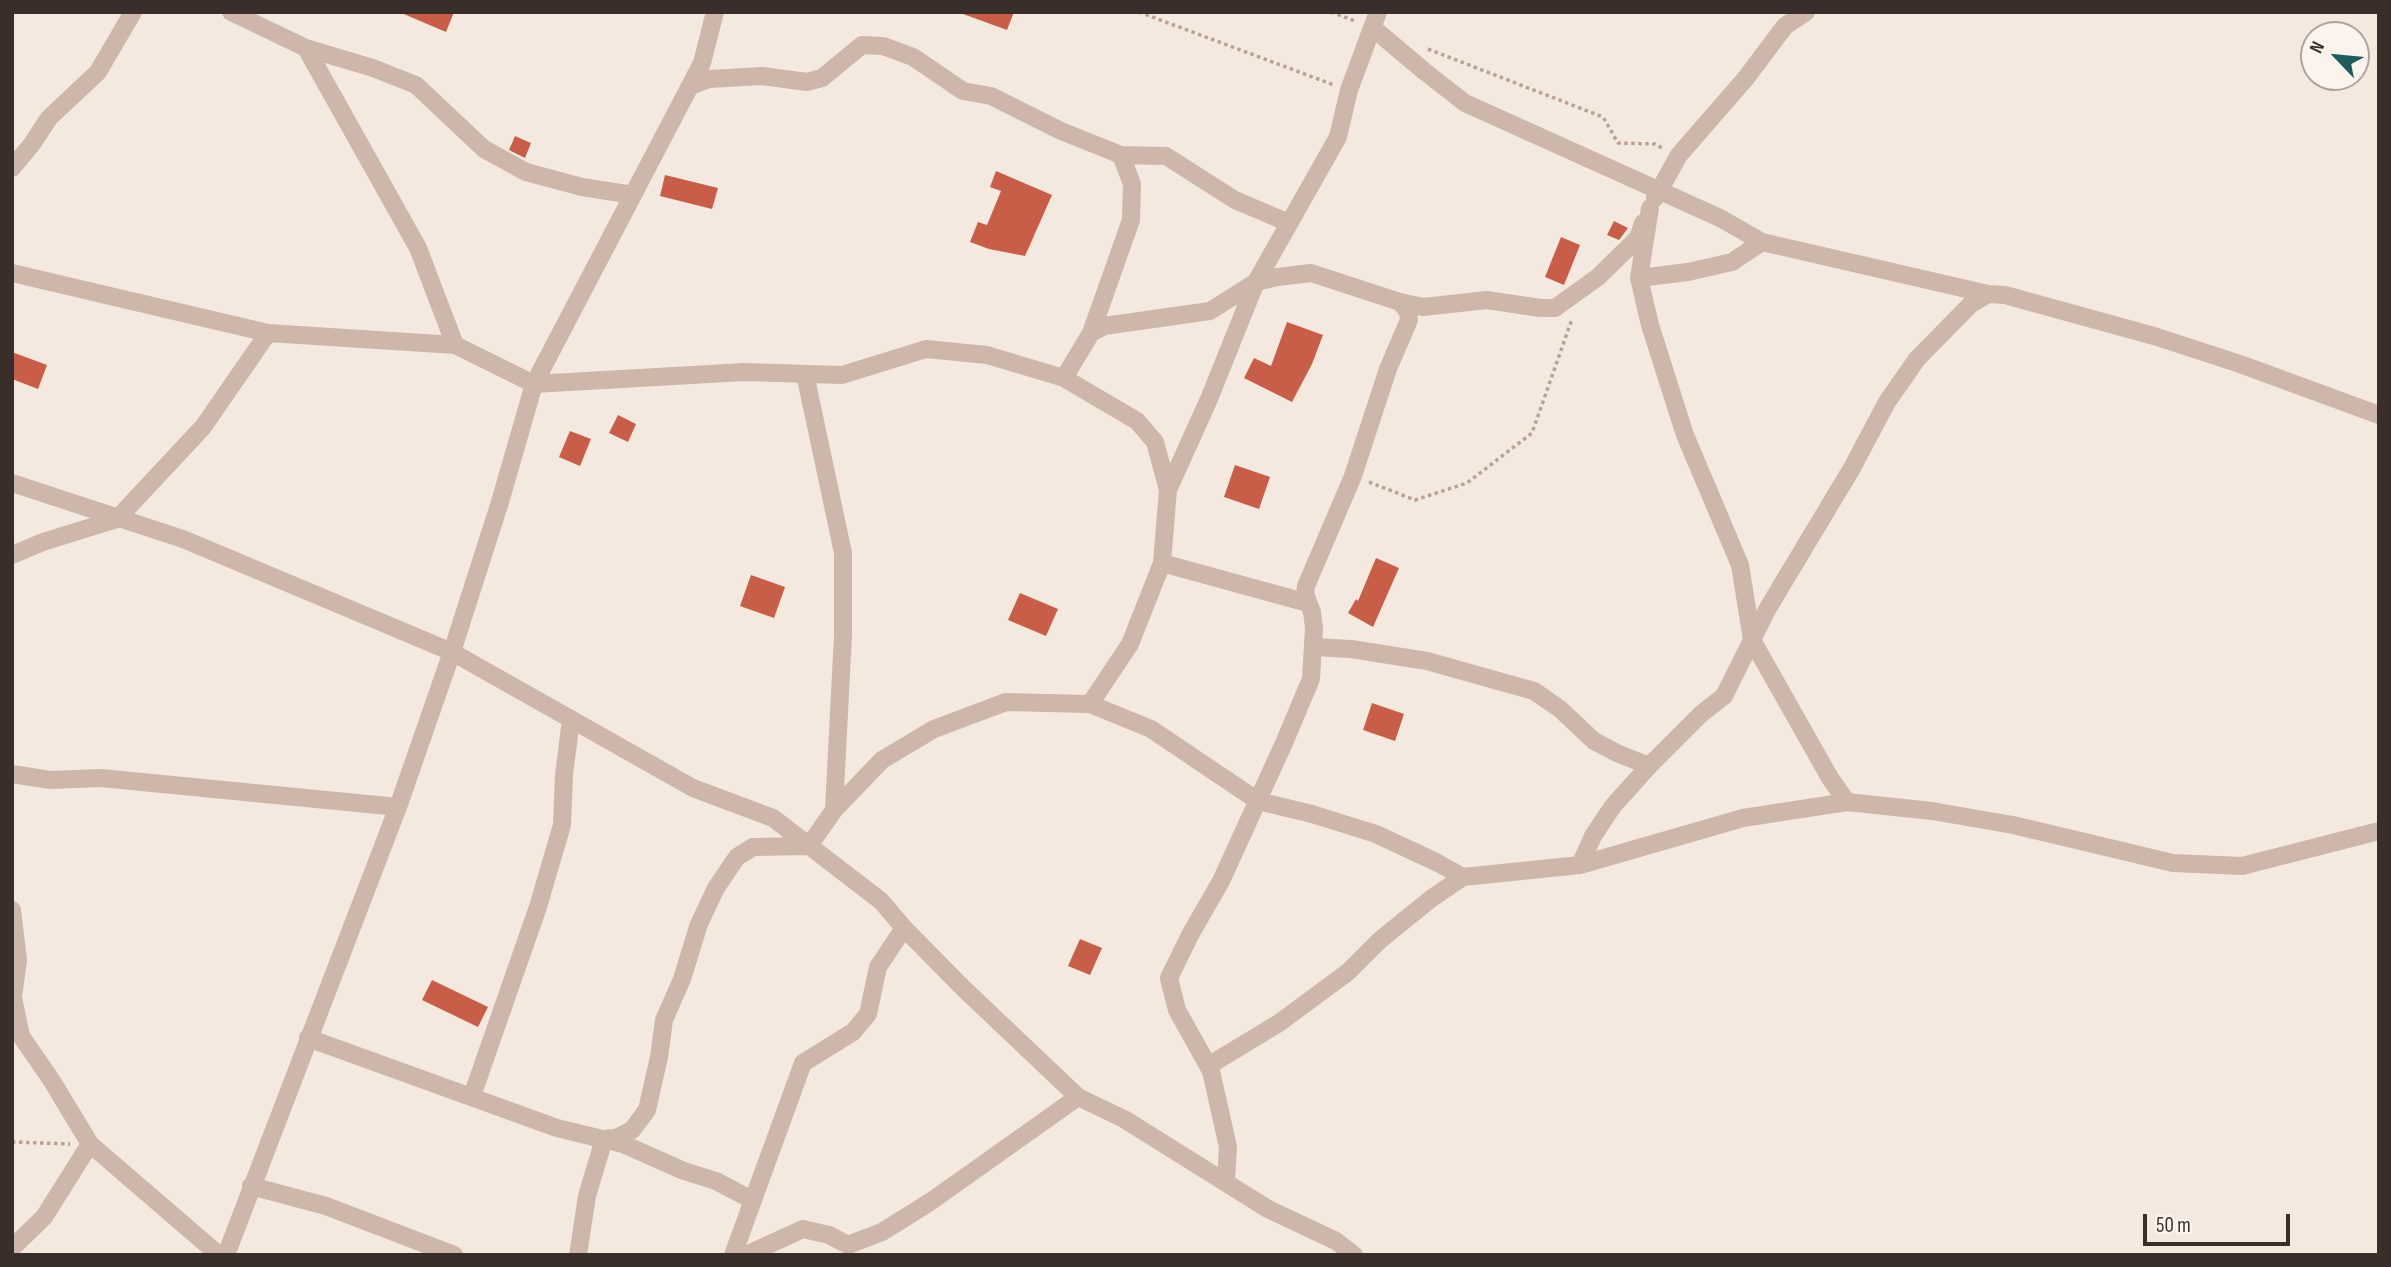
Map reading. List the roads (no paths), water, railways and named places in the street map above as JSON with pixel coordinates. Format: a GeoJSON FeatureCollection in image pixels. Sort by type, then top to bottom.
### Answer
{"type":"FeatureCollection","features":[{"type":"Feature","properties":{"kind":"street"},"geometry":{"type":"LineString","coordinates":[[12,168],[49,118],[98,72],[134,12]]}},
{"type":"Feature","properties":{"kind":"street"},"geometry":{"type":"LineString","coordinates":[[230,12],[306,48],[373,68],[416,85],[484,149],[526,172],[582,187],[632,195]]}},
{"type":"Feature","properties":{"kind":"street"},"geometry":{"type":"LineString","coordinates":[[226,1255],[398,807],[452,652],[534,384],[702,63],[715,12]]}},
{"type":"Feature","properties":{"kind":"street"},"geometry":{"type":"LineString","coordinates":[[1091,333],[1104,326],[1210,312],[1256,282],[1311,272],[1423,307],[1486,300],[1540,309],[1555,308],[1598,277],[1637,238],[1679,155],[1746,78],[1785,26],[1806,12]]}},
{"type":"Feature","properties":{"kind":"street"},"geometry":{"type":"LineString","coordinates":[[1090,704],[1130,644],[1162,563],[1168,489],[1209,399],[1256,282],[1338,137],[1349,90],[1375,20],[1465,103],[1720,218],[1762,242],[1988,294],[2005,295],[2154,336],[2379,415]]}},
{"type":"Feature","properties":{"kind":"street"},"geometry":{"type":"LineString","coordinates":[[690,86],[709,79],[762,76],[807,82],[822,78],[862,46],[883,46],[914,57],[963,91],[991,96],[1062,131],[1121,155],[1166,156],[1235,200],[1289,223]]}},
{"type":"Feature","properties":{"kind":"street"},"geometry":{"type":"LineString","coordinates":[[306,48],[418,248],[455,345]]}},
{"type":"Feature","properties":{"kind":"street"},"geometry":{"type":"LineString","coordinates":[[1064,378],[1091,333],[1131,220],[1132,184],[1121,155]]}},
{"type":"Feature","properties":{"kind":"street"},"geometry":{"type":"LineString","coordinates":[[1650,208],[1639,278],[1650,326],[1685,435],[1740,565],[1752,640],[1830,778],[1847,802]]}},
{"type":"Feature","properties":{"kind":"street"},"geometry":{"type":"LineString","coordinates":[[1639,278],[1688,272],[1731,262],[1762,242]]}},
{"type":"Feature","properties":{"kind":"street"},"geometry":{"type":"LineString","coordinates":[[12,273],[268,333],[455,345],[534,384],[744,373],[842,375],[926,349],[987,355],[1064,378],[1137,421],[1155,442],[1168,489]]}},
{"type":"Feature","properties":{"kind":"street"},"geometry":{"type":"LineString","coordinates":[[1580,865],[1593,836],[1613,806],[1701,714],[1724,696],[1768,608],[1852,468],[1887,402],[1909,370],[1971,304],[1988,294]]}},
{"type":"Feature","properties":{"kind":"street"},"geometry":{"type":"LineString","coordinates":[[1226,1181],[1228,1147],[1208,1066],[1177,1010],[1168,978],[1221,881],[1311,679],[1314,628],[1305,594],[1306,586],[1353,476],[1388,369],[1409,320],[1408,312],[1400,302]]}},
{"type":"Feature","properties":{"kind":"street"},"geometry":{"type":"LineString","coordinates":[[12,555],[43,542],[117,519],[203,427],[268,333]]}},
{"type":"Feature","properties":{"kind":"street"},"geometry":{"type":"LineString","coordinates":[[805,374],[843,553],[843,635],[834,810]]}},
{"type":"Feature","properties":{"kind":"street"},"geometry":{"type":"LineString","coordinates":[[12,482],[183,539],[452,652],[694,788],[773,818],[881,901],[961,986],[1078,1097],[1124,1119],[1331,1248],[1354,1255]]}},
{"type":"Feature","properties":{"kind":"street"},"geometry":{"type":"LineString","coordinates":[[1162,563],[1308,603]]}},
{"type":"Feature","properties":{"kind":"street"},"geometry":{"type":"LineString","coordinates":[[1313,647],[1351,649],[1427,661],[1534,691],[1560,709],[1594,741],[1649,766]]}},
{"type":"Feature","properties":{"kind":"street"},"geometry":{"type":"LineString","coordinates":[[808,846],[834,810],[882,760],[934,729],[1006,702],[1090,704],[1151,729],[1258,801],[1376,834],[1462,877]]}},
{"type":"Feature","properties":{"kind":"street"},"geometry":{"type":"LineString","coordinates":[[472,1096],[538,907],[562,825],[570,719]]}},
{"type":"Feature","properties":{"kind":"street"},"geometry":{"type":"LineString","coordinates":[[12,774],[50,780],[101,778],[398,807]]}},
{"type":"Feature","properties":{"kind":"street"},"geometry":{"type":"LineString","coordinates":[[1208,1066],[1279,1023],[1348,972],[1380,940],[1462,877],[1580,865],[1743,818],[1847,802],[1931,811],[2000,823],[2173,863],[2242,866],[2379,831]]}},
{"type":"Feature","properties":{"kind":"street"},"geometry":{"type":"LineString","coordinates":[[604,1139],[616,1138],[632,1130],[646,1110],[659,1057],[664,1020],[682,979],[699,924],[716,888],[737,857],[753,847],[808,846]]}},
{"type":"Feature","properties":{"kind":"street"},"geometry":{"type":"LineString","coordinates":[[12,910],[18,960],[13,997],[21,1036],[90,1144],[219,1255]]}},
{"type":"Feature","properties":{"kind":"street"},"geometry":{"type":"LineString","coordinates":[[733,1255],[803,1063],[853,1032],[867,1014],[878,967],[904,928]]}},
{"type":"Feature","properties":{"kind":"street"},"geometry":{"type":"LineString","coordinates":[[308,1038],[557,1128],[623,1144],[684,1171],[716,1181],[752,1200]]}},
{"type":"Feature","properties":{"kind":"street"},"geometry":{"type":"LineString","coordinates":[[746,1255],[803,1229],[828,1235],[848,1250],[930,1202],[1078,1097]]}},
{"type":"Feature","properties":{"kind":"street"},"geometry":{"type":"LineString","coordinates":[[578,1255],[587,1196],[604,1139]]}},
{"type":"Feature","properties":{"kind":"street"},"geometry":{"type":"LineString","coordinates":[[12,1248],[44,1217],[90,1144]]}},
{"type":"Feature","properties":{"kind":"street"},"geometry":{"type":"LineString","coordinates":[[251,1186],[326,1206],[454,1255]]}}]}
